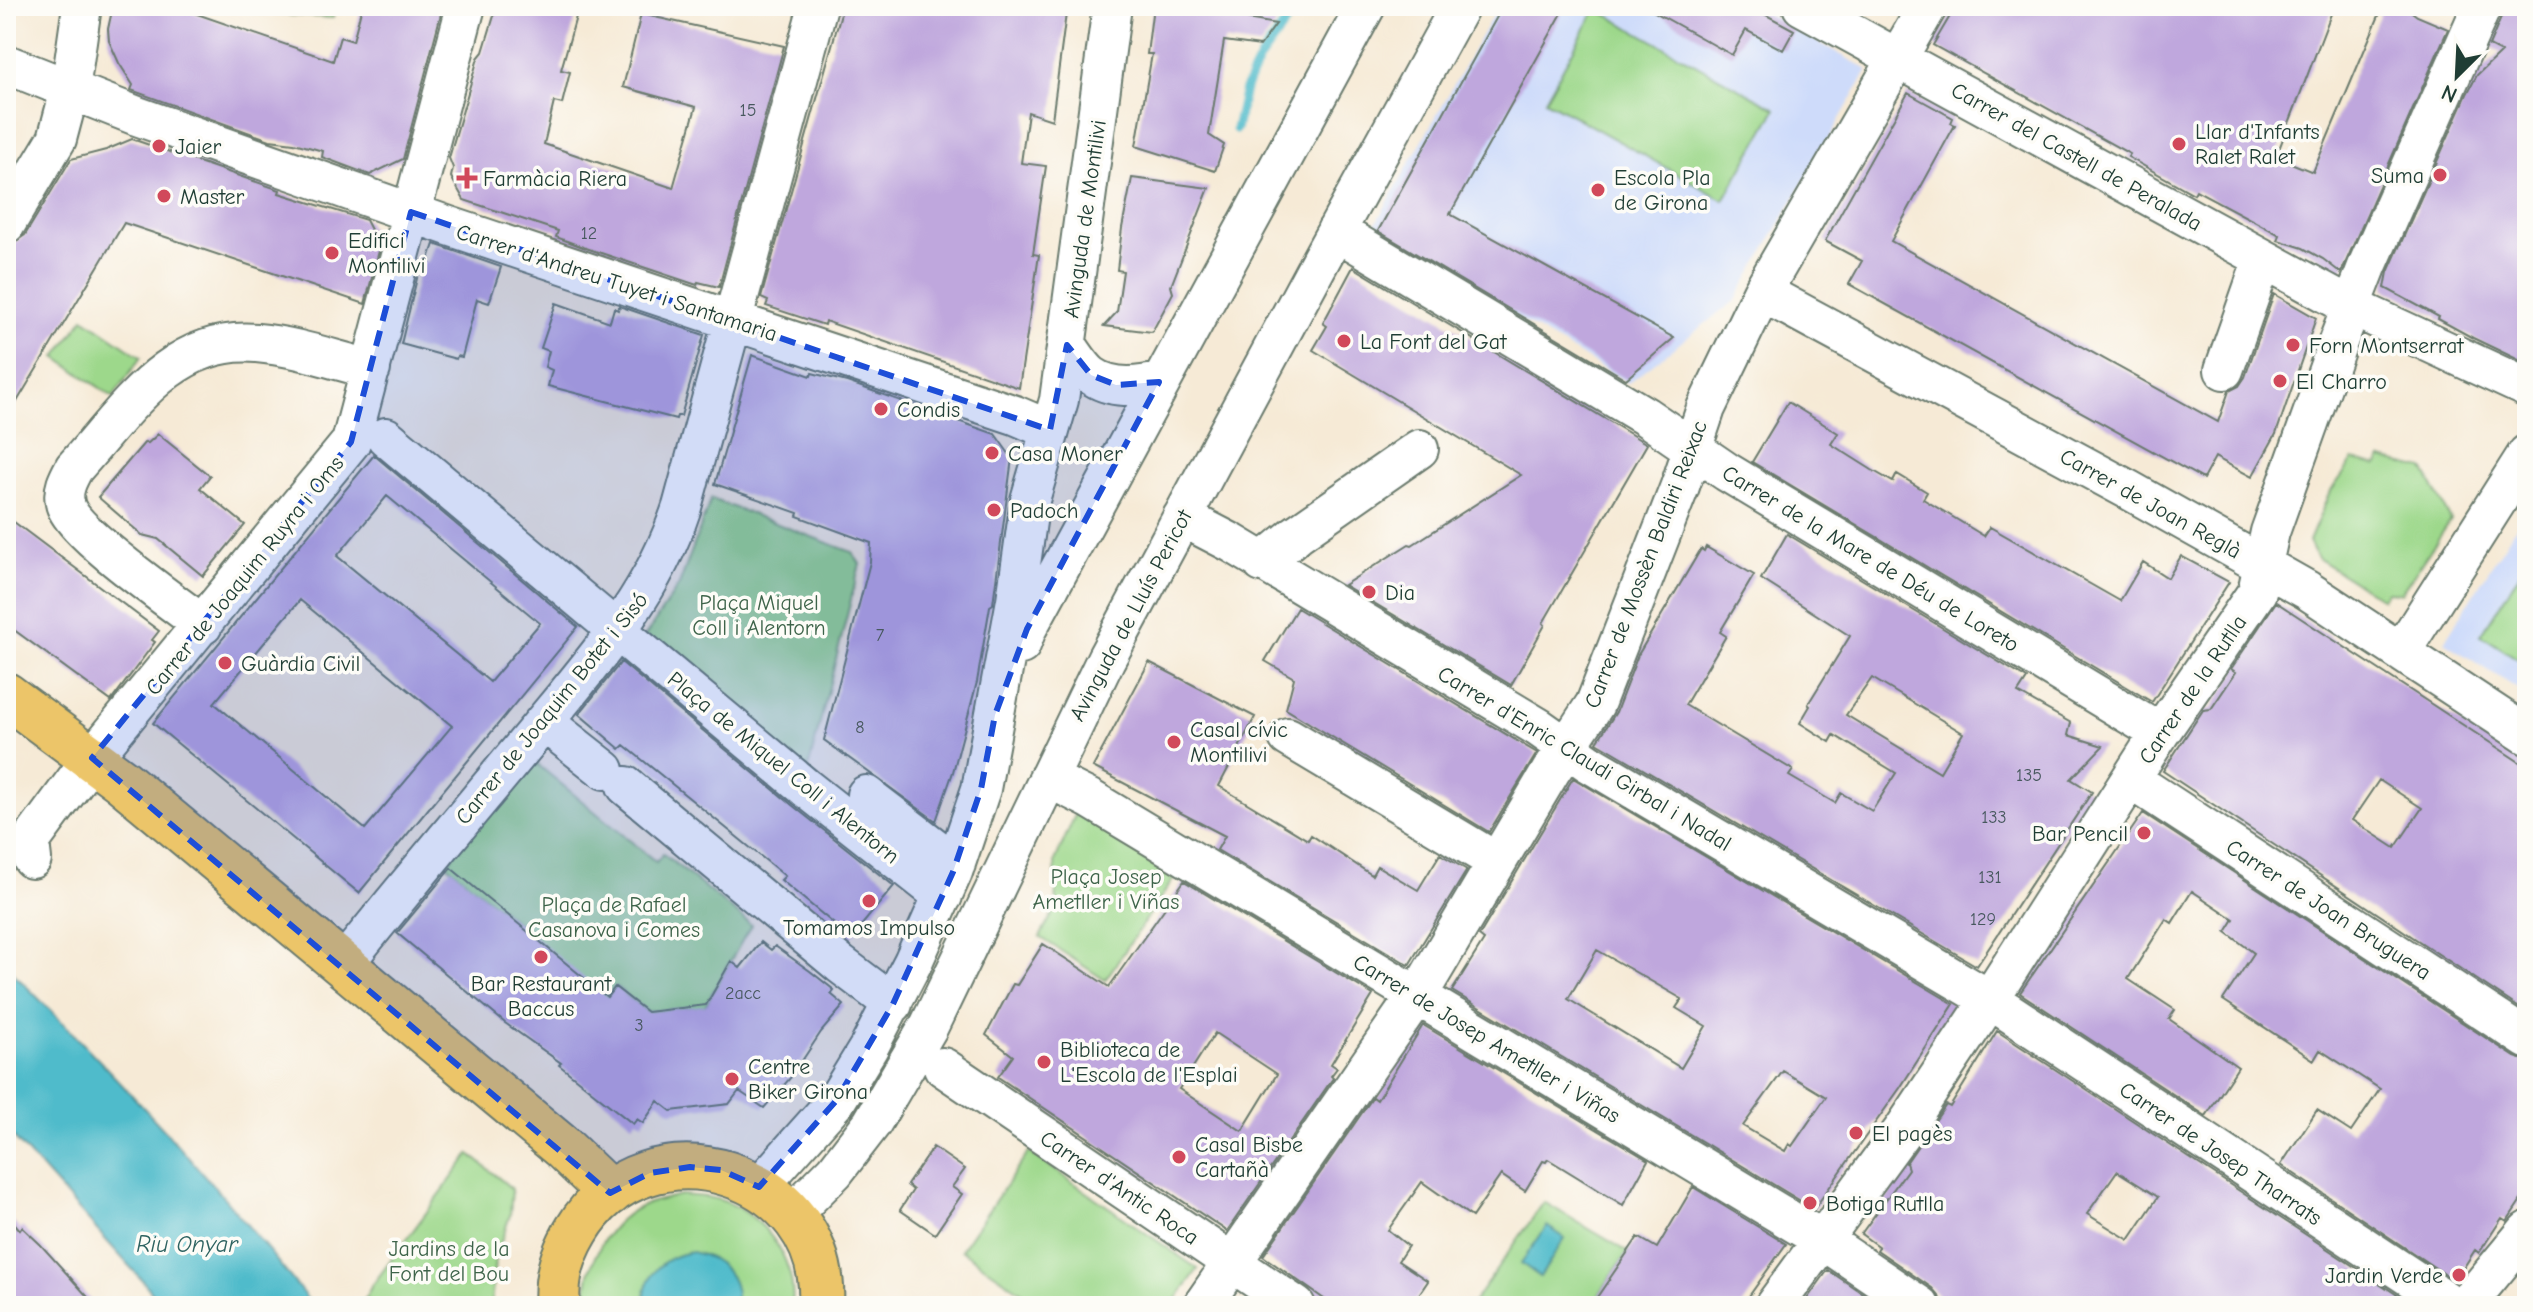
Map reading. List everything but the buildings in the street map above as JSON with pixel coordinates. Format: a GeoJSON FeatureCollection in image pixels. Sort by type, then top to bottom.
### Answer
{"type":"FeatureCollection","features":[{"type":"Feature","properties":{"kind":"main road"},"geometry":{"type":"LineString","coordinates":[[6,695],[92,758],[562,1147],[610,1193]]}},
{"type":"Feature","properties":{"kind":"main road"},"geometry":{"type":"LineString","coordinates":[[558,1306],[560,1269],[569,1244],[585,1217],[610,1193],[650,1173],[690,1167],[721,1170],[775,1201],[811,1247],[819,1273],[821,1306]]}},
{"type":"Feature","properties":{"kind":"street"},"geometry":{"type":"LineString","coordinates":[[6,224],[57,139],[70,90],[82,6]]}},
{"type":"Feature","properties":{"kind":"street","name":"Carrer de Joaquim Ruyra i Oms"},"geometry":{"type":"LineString","coordinates":[[32,859],[30,842],[92,758],[351,442],[466,6]]}},
{"type":"Feature","properties":{"kind":"street","name":"Carrer de Joaquim Botet i Sisó"},"geometry":{"type":"LineString","coordinates":[[343,965],[635,607],[665,555],[682,507],[734,321],[818,6]]}},
{"type":"Feature","properties":{"kind":"street","name":"Avinguda de Montilivi"},"geometry":{"type":"LineString","coordinates":[[1050,430],[1059,400],[1112,6]]}},
{"type":"Feature","properties":{"kind":"street"},"geometry":{"type":"LineString","coordinates":[[995,715],[1027,629],[1366,6]]}},
{"type":"Feature","properties":{"kind":"street","name":"Avinguda de Lluís Pericot"},"geometry":{"type":"LineString","coordinates":[[775,1201],[835,1171],[890,1095],[929,1026],[1106,659],[1460,6]]}},
{"type":"Feature","properties":{"kind":"street","name":"Carrer del Castell de Peralada"},"geometry":{"type":"LineString","coordinates":[[1802,6],[2357,309],[2527,388]]}},
{"type":"Feature","properties":{"kind":"street","name":"Carrer de Mossèn Baldiri Reixac"},"geometry":{"type":"LineString","coordinates":[[1202,1306],[1222,1256],[1417,995],[1595,704],[1706,408],[1762,292],[1928,6]]}},
{"type":"Feature","properties":{"kind":"street","name":"Carrer de la Rutlla"},"geometry":{"type":"LineString","coordinates":[[1774,1306],[1903,1130],[2160,733],[2257,592],[2270,532],[2469,11]]}},
{"type":"Feature","properties":{"kind":"street","name":"Carrer d'Andreu Tuyet i Santamaria"},"geometry":{"type":"LineString","coordinates":[[6,64],[137,116],[411,212],[1015,415],[1050,430]]}},
{"type":"Feature","properties":{"kind":"street","name":"Carrer de la Mare de Déu de Loreto"},"geometry":{"type":"LineString","coordinates":[[1336,231],[1645,416],[1727,472],[2160,733]]}},
{"type":"Feature","properties":{"kind":"street"},"geometry":{"type":"LineString","coordinates":[[2224,370],[2263,259]]}},
{"type":"Feature","properties":{"kind":"street","name":"Carrer de Joan Reglà"},"geometry":{"type":"LineString","coordinates":[[1762,292],[2307,590],[2527,735]]}},
{"type":"Feature","properties":{"kind":"street"},"geometry":{"type":"LineString","coordinates":[[203,625],[80,528],[65,504],[65,485],[74,468],[156,378],[195,351],[223,344],[257,343],[371,369]]}},
{"type":"Feature","properties":{"kind":"street"},"geometry":{"type":"LineString","coordinates":[[1067,345],[1091,375],[1116,385],[1136,387],[1159,382]]}},
{"type":"Feature","properties":{"kind":"street"},"geometry":{"type":"LineString","coordinates":[[775,1201],[893,1004],[949,880],[981,789],[1016,600],[1030,500],[1050,430]]}},
{"type":"Feature","properties":{"kind":"street","name":"Plaça de Miquel Coll i Alentorn"},"geometry":{"type":"LineString","coordinates":[[386,437],[806,788],[949,880]]}},
{"type":"Feature","properties":{"kind":"street"},"geometry":{"type":"LineString","coordinates":[[1262,563],[1297,534],[1419,449]]}},
{"type":"Feature","properties":{"kind":"street"},"geometry":{"type":"LineString","coordinates":[[2401,652],[2527,454]]}},
{"type":"Feature","properties":{"kind":"street","name":"Carrer d'Enric Claudi Girbal i Nadal"},"geometry":{"type":"LineString","coordinates":[[1182,517],[1232,543],[1538,727],[1566,747],[1989,999]]}},
{"type":"Feature","properties":{"kind":"street"},"geometry":{"type":"LineString","coordinates":[[544,722],[893,1004]]}},
{"type":"Feature","properties":{"kind":"street"},"geometry":{"type":"LineString","coordinates":[[1288,737],[1497,862]]}},
{"type":"Feature","properties":{"kind":"street","name":"Carrer de Josep Ametller i Viñas"},"geometry":{"type":"LineString","coordinates":[[1048,778],[1090,799],[1823,1240],[1920,1306]]}},
{"type":"Feature","properties":{"kind":"street","name":"Carrer de Joan Bruguera"},"geometry":{"type":"LineString","coordinates":[[2132,780],[2527,1039]]}},
{"type":"Feature","properties":{"kind":"street"},"geometry":{"type":"LineString","coordinates":[[866,795],[949,880]]}},
{"type":"Feature","properties":{"kind":"street","name":"Carrer de Josep Tharrats"},"geometry":{"type":"LineString","coordinates":[[1989,999],[2454,1306]]}},
{"type":"Feature","properties":{"kind":"street","name":"Carrer d'Antic Roca"},"geometry":{"type":"LineString","coordinates":[[943,1067],[1296,1306]]}},
{"type":"Feature","properties":{"kind":"street"},"geometry":{"type":"LineString","coordinates":[[2465,1306],[2527,1231]]}},
{"type":"Feature","properties":{"kind":"highlighted area"},"geometry":{"type":"Polygon","coordinates":[[[411,212],[1050,430],[1067,345],[1091,375],[1116,385],[1159,382],[1027,629],[995,715],[981,789],[953,872],[893,1004],[836,1101],[759,1187],[721,1170],[690,1167],[650,1173],[610,1193],[92,758],[351,442],[411,212]]]}},
{"type":"Feature","properties":{"kind":"shaded area","name":"Escola Pla de Girona"},"geometry":{"type":"Polygon","coordinates":[[[1498,6],[1754,6],[1868,70],[1736,300],[1628,383],[1371,232],[1498,6]]]}},
{"type":"Feature","properties":{"kind":"shaded area"},"geometry":{"type":"Polygon","coordinates":[[[2527,509],[2527,695],[2444,642],[2527,509]]]}},
{"type":"Feature","properties":{"kind":"green space"},"geometry":{"type":"Polygon","coordinates":[[[236,6],[335,6],[333,18],[256,13],[236,6]]]}},
{"type":"Feature","properties":{"kind":"green space"},"geometry":{"type":"Polygon","coordinates":[[[1596,9],[1776,109],[1724,200],[1545,100],[1596,9]]]}},
{"type":"Feature","properties":{"kind":"green space"},"geometry":{"type":"Polygon","coordinates":[[[84,318],[141,357],[113,397],[56,357],[84,318]]]}},
{"type":"Feature","properties":{"kind":"green space"},"geometry":{"type":"Polygon","coordinates":[[[2382,459],[2424,469],[2451,520],[2401,593],[2387,592],[2382,599],[2317,558],[2309,541],[2329,494],[2353,460],[2377,465],[2382,459]]]}},
{"type":"Feature","properties":{"kind":"green space","name":"Plaça Miquel Coll i Alentorn"},"geometry":{"type":"Polygon","coordinates":[[[711,499],[852,552],[860,564],[808,770],[644,638],[679,585],[711,499]]]}},
{"type":"Feature","properties":{"kind":"green space"},"geometry":{"type":"Polygon","coordinates":[[[2527,562],[2527,665],[2481,635],[2527,562]]]}},
{"type":"Feature","properties":{"kind":"green space","name":"Plaça de Rafael Casanova i Comes"},"geometry":{"type":"Polygon","coordinates":[[[520,750],[656,862],[663,854],[751,925],[705,1006],[647,1012],[616,987],[603,1002],[531,934],[447,865],[520,750]]]}},
{"type":"Feature","properties":{"kind":"green space","name":"Plaça Josep Ametller i Viñas"},"geometry":{"type":"Polygon","coordinates":[[[1076,813],[1177,874],[1105,980],[1040,937],[1057,906],[1055,861],[1076,813]]]}},
{"type":"Feature","properties":{"kind":"green space"},"geometry":{"type":"Polygon","coordinates":[[[1029,1152],[1198,1269],[1172,1306],[1042,1306],[961,1250],[1029,1152]]]}},
{"type":"Feature","properties":{"kind":"green space","name":"Jardins de la Font del Bou"},"geometry":{"type":"Polygon","coordinates":[[[470,1154],[512,1189],[510,1215],[495,1260],[491,1306],[361,1306],[371,1287],[470,1154]]]}},
{"type":"Feature","properties":{"kind":"green space"},"geometry":{"type":"Polygon","coordinates":[[[680,1195],[708,1197],[729,1203],[760,1223],[782,1253],[789,1270],[792,1306],[586,1306],[586,1290],[594,1259],[610,1231],[634,1210],[680,1195]]]}},
{"type":"Feature","properties":{"kind":"green space"},"geometry":{"type":"Polygon","coordinates":[[[1544,1202],[1628,1252],[1591,1306],[1471,1306],[1544,1202]]]}},
{"type":"Feature","properties":{"kind":"water","name":"Riu Onyar"},"geometry":{"type":"Polygon","coordinates":[[[6,966],[165,1131],[241,1217],[313,1306],[162,1306],[6,1129],[6,966]]]}},
{"type":"Feature","properties":{"kind":"water"},"geometry":{"type":"Polygon","coordinates":[[[1547,1226],[1565,1238],[1540,1277],[1521,1263],[1547,1226]]]}},
{"type":"Feature","properties":{"kind":"water"},"geometry":{"type":"Polygon","coordinates":[[[692,1252],[711,1259],[726,1270],[734,1286],[736,1306],[645,1306],[647,1285],[656,1269],[672,1258],[692,1252]]]}},
{"type":"Feature","properties":{"kind":"waterway"},"geometry":{"type":"LineString","coordinates":[[1236,129],[1245,89],[1260,58],[1298,6]]}},
{"type":"Feature","properties":{"kind":"place","name":"Llar d'Infants Ralet Ralet"},"geometry":{"type":"Point","coordinates":[2179,144]}},
{"type":"Feature","properties":{"kind":"place","name":"Jaier"},"geometry":{"type":"Point","coordinates":[159,146]}},
{"type":"Feature","properties":{"kind":"place","name":"Suma"},"geometry":{"type":"Point","coordinates":[2440,175]}},
{"type":"Feature","properties":{"kind":"place","name":"Farmàcia Riera"},"geometry":{"type":"Point","coordinates":[467,178]}},
{"type":"Feature","properties":{"kind":"place","name":"Escola Pla de Girona"},"geometry":{"type":"Point","coordinates":[1598,190]}},
{"type":"Feature","properties":{"kind":"place","name":"Master"},"geometry":{"type":"Point","coordinates":[164,196]}},
{"type":"Feature","properties":{"kind":"place","name":"Edifici Montilivi"},"geometry":{"type":"Point","coordinates":[332,253]}},
{"type":"Feature","properties":{"kind":"place","name":"La Font del Gat"},"geometry":{"type":"Point","coordinates":[1344,341]}},
{"type":"Feature","properties":{"kind":"place","name":"Forn Montserrat"},"geometry":{"type":"Point","coordinates":[2293,345]}},
{"type":"Feature","properties":{"kind":"place","name":"El Charro"},"geometry":{"type":"Point","coordinates":[2280,381]}},
{"type":"Feature","properties":{"kind":"place","name":"Condis"},"geometry":{"type":"Point","coordinates":[881,409]}},
{"type":"Feature","properties":{"kind":"place","name":"Casa Moner"},"geometry":{"type":"Point","coordinates":[992,453]}},
{"type":"Feature","properties":{"kind":"place","name":"Padoch"},"geometry":{"type":"Point","coordinates":[994,510]}},
{"type":"Feature","properties":{"kind":"place","name":"Dia"},"geometry":{"type":"Point","coordinates":[1369,592]}},
{"type":"Feature","properties":{"kind":"place","name":"Guàrdia Civil"},"geometry":{"type":"Point","coordinates":[225,663]}},
{"type":"Feature","properties":{"kind":"place","name":"Casal cívic Montilivi"},"geometry":{"type":"Point","coordinates":[1174,742]}},
{"type":"Feature","properties":{"kind":"place","name":"Bar Pencil"},"geometry":{"type":"Point","coordinates":[2144,833]}},
{"type":"Feature","properties":{"kind":"place","name":"Tomamos Impulso"},"geometry":{"type":"Point","coordinates":[869,901]}},
{"type":"Feature","properties":{"kind":"place","name":"Bar Restaurant Baccus"},"geometry":{"type":"Point","coordinates":[541,957]}},
{"type":"Feature","properties":{"kind":"place","name":"Biblioteca de L'Escola de l'Esplai"},"geometry":{"type":"Point","coordinates":[1044,1062]}},
{"type":"Feature","properties":{"kind":"place","name":"Centre Biker Girona"},"geometry":{"type":"Point","coordinates":[732,1079]}},
{"type":"Feature","properties":{"kind":"place","name":"El pagès"},"geometry":{"type":"Point","coordinates":[1856,1133]}},
{"type":"Feature","properties":{"kind":"place","name":"Casal Bisbe Cartañà"},"geometry":{"type":"Point","coordinates":[1179,1157]}},
{"type":"Feature","properties":{"kind":"place","name":"Botiga Rutlla"},"geometry":{"type":"Point","coordinates":[1810,1203]}},
{"type":"Feature","properties":{"kind":"place","name":"Jardin Verde"},"geometry":{"type":"Point","coordinates":[2459,1275]}}]}
